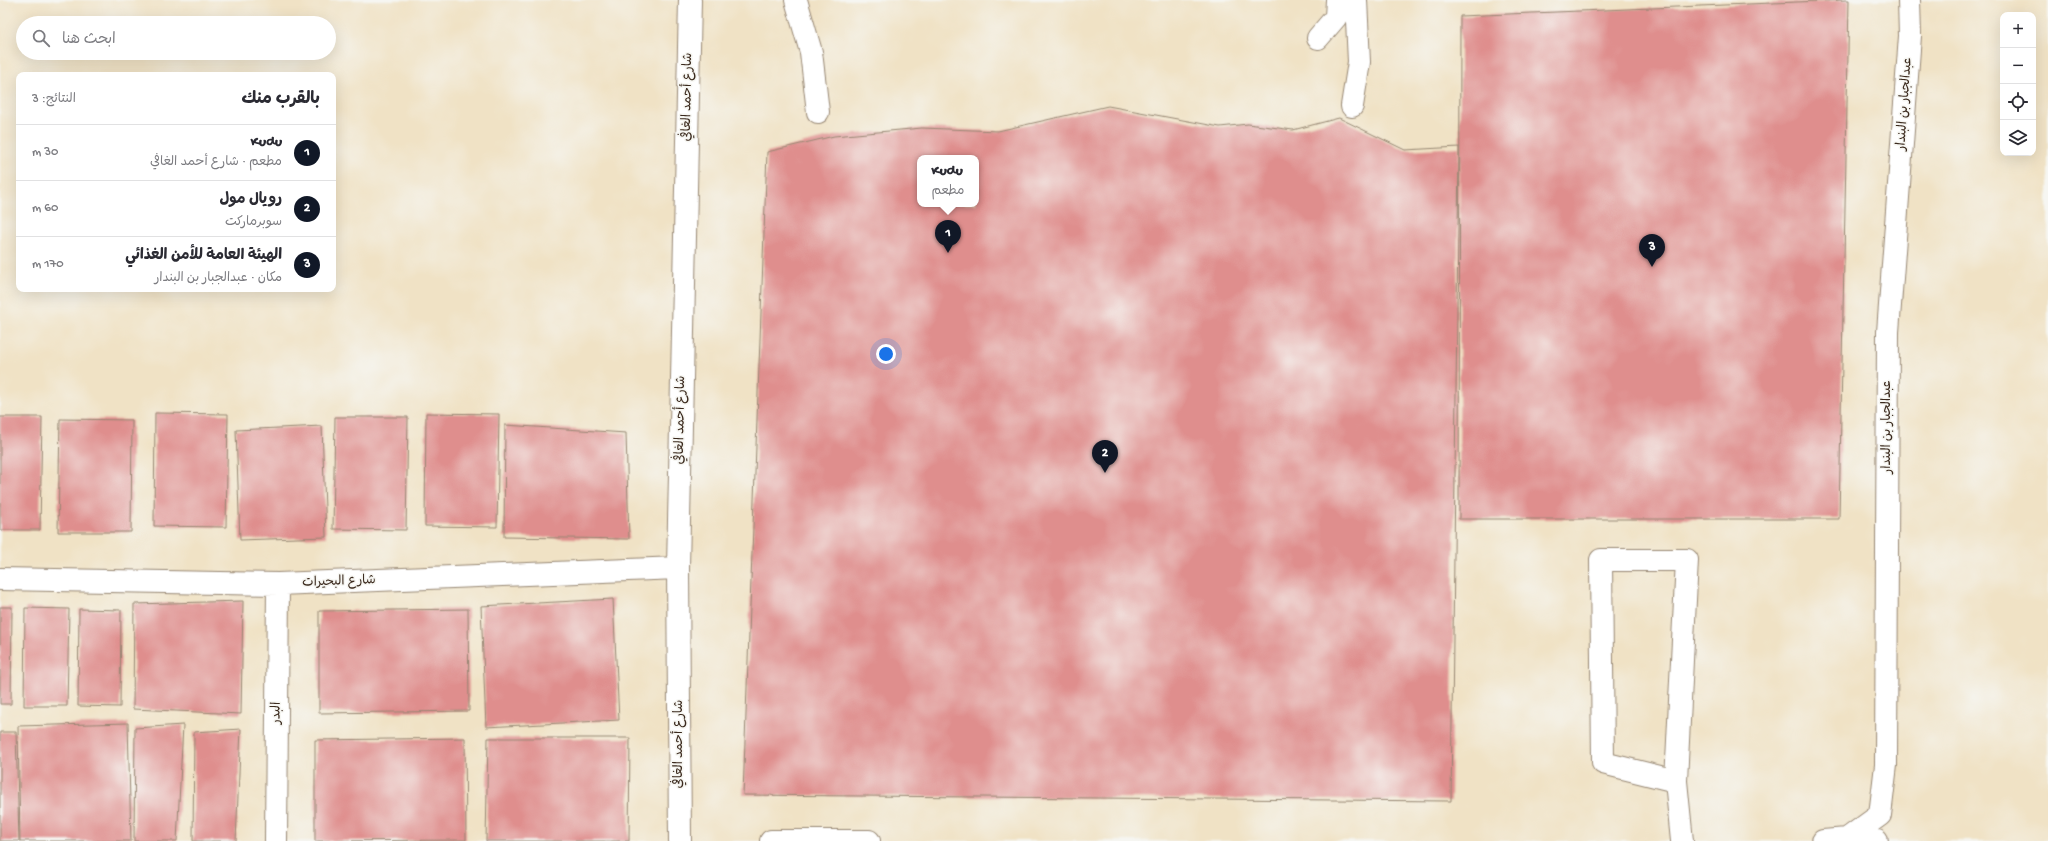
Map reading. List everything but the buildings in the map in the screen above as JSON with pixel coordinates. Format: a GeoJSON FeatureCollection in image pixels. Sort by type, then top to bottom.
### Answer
{"type":"FeatureCollection","features":[{"type":"Feature","properties":{"kind":"street","name":"شارع أحمد الغافي"},"geometry":{"type":"LineString","coordinates":[[680,841],[678,568],[690,0]]}},
{"type":"Feature","properties":{"kind":"street"},"geometry":{"type":"LineString","coordinates":[[796,0],[811,52],[818,112]]}},
{"type":"Feature","properties":{"kind":"street"},"geometry":{"type":"LineString","coordinates":[[1318,38],[1336,17],[1336,0]]}},
{"type":"Feature","properties":{"kind":"street"},"geometry":{"type":"LineString","coordinates":[[1352,106],[1359,62],[1356,0]]}},
{"type":"Feature","properties":{"kind":"street","name":"عبدالجبار بن البندار"},"geometry":{"type":"LineString","coordinates":[[1847,839],[1880,815],[1886,765],[1888,332],[1910,36],[1909,0]]}},
{"type":"Feature","properties":{"kind":"street"},"geometry":{"type":"LineString","coordinates":[[1676,781],[1603,763],[1601,560],[1686,560],[1676,781],[1682,841]]}},
{"type":"Feature","properties":{"kind":"street","name":"شارع البحيرات"},"geometry":{"type":"LineString","coordinates":[[0,579],[278,584],[678,568]]}},
{"type":"Feature","properties":{"kind":"street","name":"البدر"},"geometry":{"type":"LineString","coordinates":[[276,841],[278,584]]}},
{"type":"Feature","properties":{"kind":"street"},"geometry":{"type":"LineString","coordinates":[[1823,841],[1847,839],[1877,841]]}},
{"type":"Feature","properties":{"kind":"street"},"geometry":{"type":"LineString","coordinates":[[771,841],[869,841]]}},
{"type":"Feature","properties":{"kind":"place","name":"Kudu"},"geometry":{"type":"Point","coordinates":[948,253]}},
{"type":"Feature","properties":{"kind":"place","name":"الهيئة العامة للأمن الغذائي"},"geometry":{"type":"Point","coordinates":[1652,267]}},
{"type":"Feature","properties":{"kind":"place","name":"رويال مول"},"geometry":{"type":"Point","coordinates":[1105,473]}}]}
